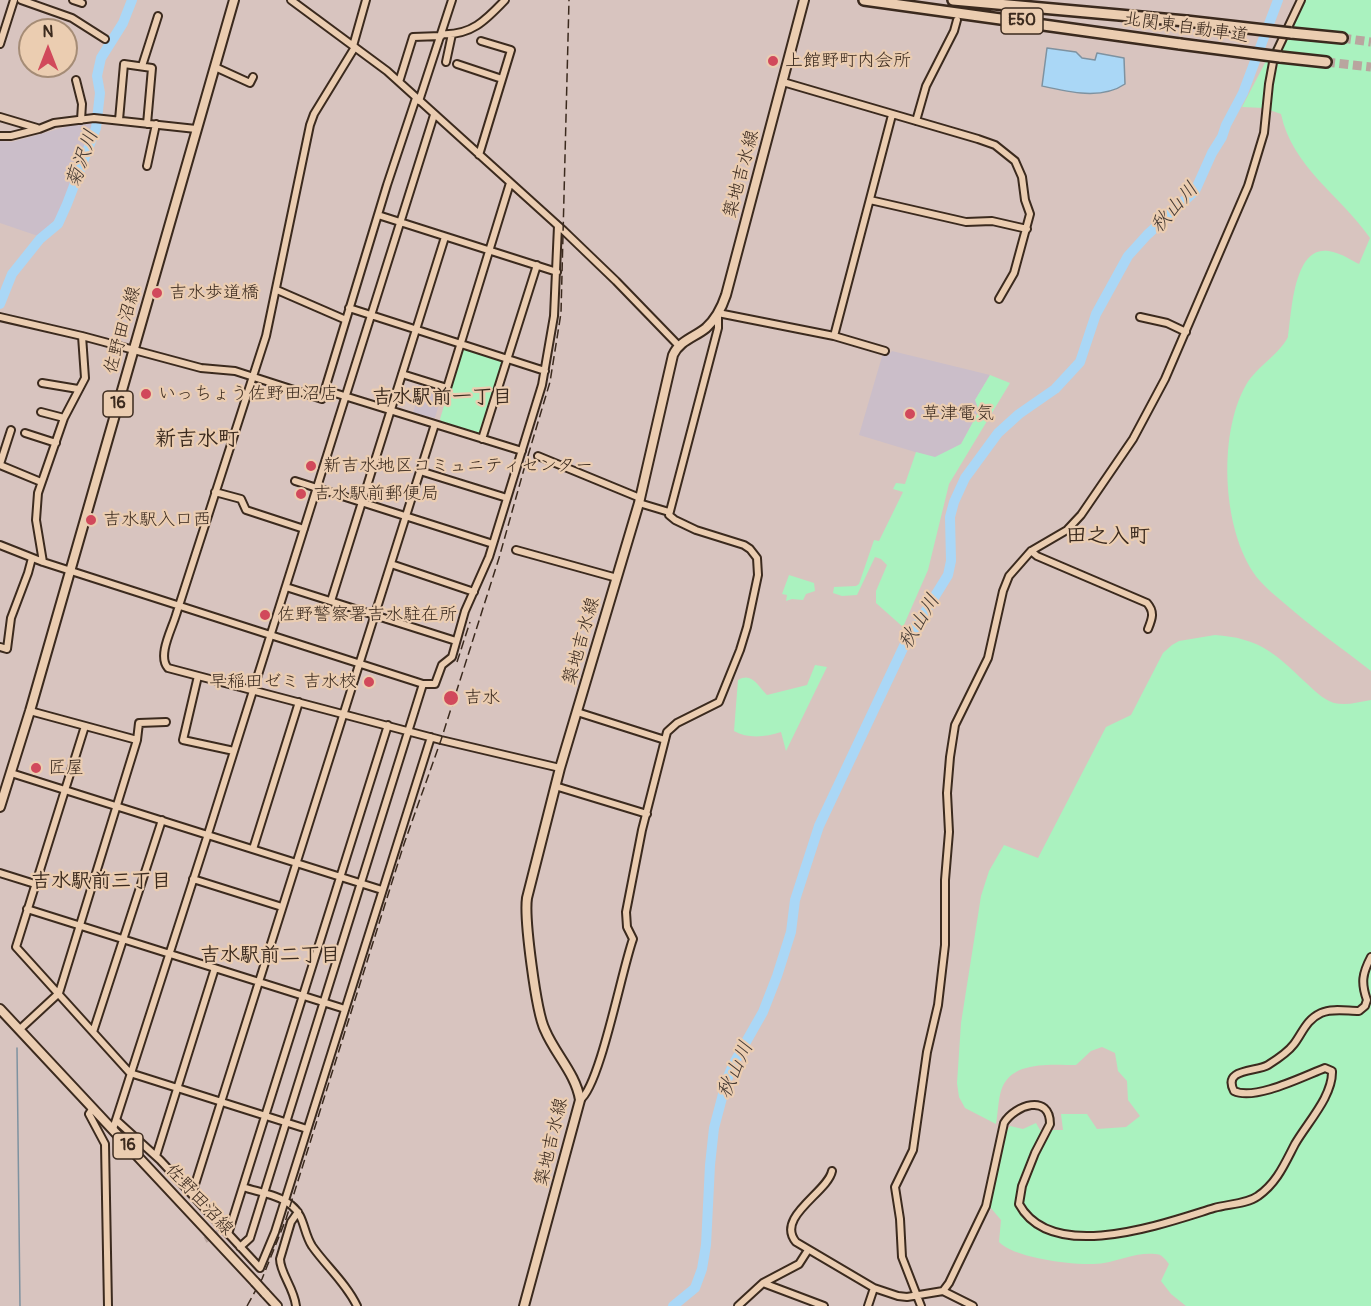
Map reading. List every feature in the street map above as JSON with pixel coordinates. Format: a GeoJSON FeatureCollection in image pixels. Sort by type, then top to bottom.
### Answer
{"type":"FeatureCollection","features":[{"type":"Feature","properties":{"kind":"highway","name":"北関東自動車道"},"geometry":{"type":"LineString","coordinates":[[864,0],[1326,62]]}},
{"type":"Feature","properties":{"kind":"highway","name":"北関東自動車道"},"geometry":{"type":"LineString","coordinates":[[953,0],[1342,38]]}},
{"type":"Feature","properties":{"kind":"main road","name":"佐野田沼線"},"geometry":{"type":"LineString","coordinates":[[0,807],[30,711],[234,0]]}},
{"type":"Feature","properties":{"kind":"main road","name":"築地吉水線"},"geometry":{"type":"LineString","coordinates":[[524,1306],[580,1100],[576,1083],[542,1023],[526,909],[528,890],[560,768],[640,500],[673,355],[679,346],[708,327],[718,313],[729,287],[804,0]]}},
{"type":"Feature","properties":{"kind":"main road","name":"佐野田沼線"},"geometry":{"type":"LineString","coordinates":[[0,1009],[277,1306]]}},
{"type":"Feature","properties":{"kind":"street"},"geometry":{"type":"LineString","coordinates":[[0,44],[14,0]]}},
{"type":"Feature","properties":{"kind":"street"},"geometry":{"type":"LineString","coordinates":[[21,0],[72,18],[105,39]]}},
{"type":"Feature","properties":{"kind":"street"},"geometry":{"type":"LineString","coordinates":[[73,0],[82,3]]}},
{"type":"Feature","properties":{"kind":"street"},"geometry":{"type":"LineString","coordinates":[[291,0],[399,82],[558,226],[679,346]]}},
{"type":"Feature","properties":{"kind":"street"},"geometry":{"type":"LineString","coordinates":[[366,0],[354,46],[314,114],[310,125],[266,336],[179,605],[164,654],[164,663],[168,668],[198,676],[560,768]]}},
{"type":"Feature","properties":{"kind":"street"},"geometry":{"type":"LineString","coordinates":[[0,317],[201,368],[235,371],[322,399],[378,215],[452,0]]}},
{"type":"Feature","properties":{"kind":"street"},"geometry":{"type":"LineString","coordinates":[[399,82],[413,37],[452,34],[476,28],[506,0]]}},
{"type":"Feature","properties":{"kind":"street"},"geometry":{"type":"LineString","coordinates":[[921,1306],[902,1257],[895,1187],[913,1150],[927,1052],[938,1005],[945,945],[945,880],[950,816],[947,793],[951,743],[955,725],[988,658],[1003,591],[1009,576],[1031,551],[1067,530],[1087,508],[1146,417],[1186,332],[1248,186],[1264,133],[1274,57],[1301,0]]}},
{"type":"Feature","properties":{"kind":"street"},"geometry":{"type":"LineString","coordinates":[[142,66],[158,16]]}},
{"type":"Feature","properties":{"kind":"street"},"geometry":{"type":"LineString","coordinates":[[916,122],[927,86],[954,31],[957,20]]}},
{"type":"Feature","properties":{"kind":"street"},"geometry":{"type":"LineString","coordinates":[[446,62],[452,34]]}},
{"type":"Feature","properties":{"kind":"street"},"geometry":{"type":"LineString","coordinates":[[479,155],[511,50],[481,41]]}},
{"type":"Feature","properties":{"kind":"street"},"geometry":{"type":"LineString","coordinates":[[119,120],[124,64],[142,66],[152,68],[147,124]]}},
{"type":"Feature","properties":{"kind":"street"},"geometry":{"type":"LineString","coordinates":[[457,64],[502,79]]}},
{"type":"Feature","properties":{"kind":"street"},"geometry":{"type":"LineString","coordinates":[[215,67],[250,83],[253,77]]}},
{"type":"Feature","properties":{"kind":"street"},"geometry":{"type":"LineString","coordinates":[[76,80],[82,104],[81,120]]}},
{"type":"Feature","properties":{"kind":"street"},"geometry":{"type":"LineString","coordinates":[[783,82],[986,142],[1006,152],[1015,161],[1022,177],[1025,200],[1030,214],[1014,273],[999,299]]}},
{"type":"Feature","properties":{"kind":"street"},"geometry":{"type":"LineString","coordinates":[[112,1129],[208,834],[434,115]]}},
{"type":"Feature","properties":{"kind":"street"},"geometry":{"type":"LineString","coordinates":[[834,336],[892,115]]}},
{"type":"Feature","properties":{"kind":"street"},"geometry":{"type":"LineString","coordinates":[[0,117],[39,129]]}},
{"type":"Feature","properties":{"kind":"street"},"geometry":{"type":"LineString","coordinates":[[0,136],[11,136],[54,123],[94,118],[196,129]]}},
{"type":"Feature","properties":{"kind":"street"},"geometry":{"type":"LineString","coordinates":[[147,166],[156,124]]}},
{"type":"Feature","properties":{"kind":"street"},"geometry":{"type":"LineString","coordinates":[[402,374],[447,388],[510,183]]}},
{"type":"Feature","properties":{"kind":"street"},"geometry":{"type":"LineString","coordinates":[[870,200],[966,222],[992,221],[1026,229]]}},
{"type":"Feature","properties":{"kind":"street"},"geometry":{"type":"LineString","coordinates":[[378,215],[556,272]]}},
{"type":"Feature","properties":{"kind":"street"},"geometry":{"type":"LineString","coordinates":[[0,545],[43,562],[431,685],[436,682],[442,664],[452,657],[465,611],[493,544],[545,371],[554,316],[558,226]]}},
{"type":"Feature","properties":{"kind":"street"},"geometry":{"type":"LineString","coordinates":[[331,601],[445,237]]}},
{"type":"Feature","properties":{"kind":"street"},"geometry":{"type":"LineString","coordinates":[[482,439],[537,265]]}},
{"type":"Feature","properties":{"kind":"street"},"geometry":{"type":"LineString","coordinates":[[277,290],[346,320]]}},
{"type":"Feature","properties":{"kind":"street"},"geometry":{"type":"LineString","coordinates":[[349,308],[545,371]]}},
{"type":"Feature","properties":{"kind":"street"},"geometry":{"type":"LineString","coordinates":[[669,512],[718,328],[718,313],[834,336],[885,351]]}},
{"type":"Feature","properties":{"kind":"street"},"geometry":{"type":"LineString","coordinates":[[1140,317],[1167,323],[1186,332]]}},
{"type":"Feature","properties":{"kind":"street"},"geometry":{"type":"LineString","coordinates":[[43,562],[36,506],[41,482],[64,418],[85,378],[82,336]]}},
{"type":"Feature","properties":{"kind":"street"},"geometry":{"type":"LineString","coordinates":[[42,383],[78,389]]}},
{"type":"Feature","properties":{"kind":"street"},"geometry":{"type":"LineString","coordinates":[[326,390],[522,451]]}},
{"type":"Feature","properties":{"kind":"street"},"geometry":{"type":"LineString","coordinates":[[40,412],[64,418]]}},
{"type":"Feature","properties":{"kind":"street"},"geometry":{"type":"LineString","coordinates":[[192,1194],[435,424]]}},
{"type":"Feature","properties":{"kind":"street"},"geometry":{"type":"LineString","coordinates":[[11,430],[0,465],[41,482]]}},
{"type":"Feature","properties":{"kind":"street"},"geometry":{"type":"LineString","coordinates":[[25,433],[56,442]]}},
{"type":"Feature","properties":{"kind":"street"},"geometry":{"type":"LineString","coordinates":[[538,456],[669,512],[675,520],[696,530],[750,549],[757,558],[759,567],[740,650],[718,702],[677,723],[667,732],[664,740],[626,912],[627,927],[633,939],[596,1072],[587,1094],[580,1100]]}},
{"type":"Feature","properties":{"kind":"street"},"geometry":{"type":"LineString","coordinates":[[420,471],[507,498]]}},
{"type":"Feature","properties":{"kind":"street"},"geometry":{"type":"LineString","coordinates":[[295,481],[493,544]]}},
{"type":"Feature","properties":{"kind":"street"},"geometry":{"type":"LineString","coordinates":[[215,492],[241,500],[246,510],[304,529]]}},
{"type":"Feature","properties":{"kind":"street"},"geometry":{"type":"LineString","coordinates":[[516,550],[617,578]]}},
{"type":"Feature","properties":{"kind":"street"},"geometry":{"type":"LineString","coordinates":[[1031,551],[1036,556],[1147,603],[1153,616],[1148,629]]}},
{"type":"Feature","properties":{"kind":"street"},"geometry":{"type":"LineString","coordinates":[[0,647],[7,649],[11,618],[32,558]]}},
{"type":"Feature","properties":{"kind":"street"},"geometry":{"type":"LineString","coordinates":[[391,564],[474,592]]}},
{"type":"Feature","properties":{"kind":"street"},"geometry":{"type":"LineString","coordinates":[[286,587],[456,641]]}},
{"type":"Feature","properties":{"kind":"street"},"geometry":{"type":"LineString","coordinates":[[198,676],[183,740],[234,751]]}},
{"type":"Feature","properties":{"kind":"street"},"geometry":{"type":"LineString","coordinates":[[240,1246],[250,1238],[423,684]]}},
{"type":"Feature","properties":{"kind":"street"},"geometry":{"type":"LineString","coordinates":[[253,849],[299,702]]}},
{"type":"Feature","properties":{"kind":"street"},"geometry":{"type":"LineString","coordinates":[[30,711],[137,740]]}},
{"type":"Feature","properties":{"kind":"street"},"geometry":{"type":"LineString","coordinates":[[577,712],[664,740]]}},
{"type":"Feature","properties":{"kind":"street"},"geometry":{"type":"LineString","coordinates":[[19,1030],[59,993],[137,740],[139,723],[166,722]]}},
{"type":"Feature","properties":{"kind":"street"},"geometry":{"type":"LineString","coordinates":[[225,1232],[243,1187],[388,725]]}},
{"type":"Feature","properties":{"kind":"street"},"geometry":{"type":"LineString","coordinates":[[85,726],[16,947],[130,1073],[307,1130]]}},
{"type":"Feature","properties":{"kind":"street"},"geometry":{"type":"LineString","coordinates":[[116,1120],[156,1156],[260,1268],[307,1130],[430,736]]}},
{"type":"Feature","properties":{"kind":"street"},"geometry":{"type":"LineString","coordinates":[[11,773],[382,890]]}},
{"type":"Feature","properties":{"kind":"street"},"geometry":{"type":"LineString","coordinates":[[555,786],[647,814]]}},
{"type":"Feature","properties":{"kind":"street"},"geometry":{"type":"LineString","coordinates":[[93,1032],[162,820]]}},
{"type":"Feature","properties":{"kind":"street"},"geometry":{"type":"LineString","coordinates":[[0,873],[35,884]]}},
{"type":"Feature","properties":{"kind":"street"},"geometry":{"type":"LineString","coordinates":[[193,879],[282,907]]}},
{"type":"Feature","properties":{"kind":"street"},"geometry":{"type":"LineString","coordinates":[[27,909],[345,1009]]}},
{"type":"Feature","properties":{"kind":"street"},"geometry":{"type":"LineString","coordinates":[[943,1291],[986,1206],[1004,1123],[1009,1114],[1022,1107],[1044,1107],[1050,1118],[1050,1124],[1022,1186],[1019,1204],[1023,1211],[1042,1228],[1087,1235],[1133,1232],[1258,1197],[1284,1167],[1294,1146],[1319,1109],[1331,1082],[1332,1071],[1325,1068],[1252,1093],[1237,1093],[1231,1086],[1232,1080],[1238,1073],[1266,1066],[1284,1053],[1293,1046],[1307,1022],[1322,1012],[1361,1010],[1367,1000],[1362,985],[1371,957]]}},
{"type":"Feature","properties":{"kind":"street"},"geometry":{"type":"LineString","coordinates":[[156,1156],[215,968]]}},
{"type":"Feature","properties":{"kind":"street"},"geometry":{"type":"LineString","coordinates":[[93,1108],[89,1114],[105,1144],[108,1306]]}},
{"type":"Feature","properties":{"kind":"street"},"geometry":{"type":"LineString","coordinates":[[832,1171],[824,1185],[804,1205],[792,1227],[794,1239],[808,1250],[874,1288],[903,1297],[943,1291],[973,1306]]}},
{"type":"Feature","properties":{"kind":"street"},"geometry":{"type":"LineString","coordinates":[[243,1187],[284,1200],[298,1212],[312,1245],[357,1306]]}},
{"type":"Feature","properties":{"kind":"street"},"geometry":{"type":"LineString","coordinates":[[296,1306],[293,1293],[280,1265],[280,1259],[291,1222],[298,1212]]}},
{"type":"Feature","properties":{"kind":"street"},"geometry":{"type":"LineString","coordinates":[[738,1306],[763,1283],[799,1264],[808,1250]]}},
{"type":"Feature","properties":{"kind":"street"},"geometry":{"type":"LineString","coordinates":[[763,1283],[820,1305]]}},
{"type":"Feature","properties":{"kind":"street"},"geometry":{"type":"LineString","coordinates":[[868,1306],[874,1288]]}},
{"type":"Feature","properties":{"kind":"shaded area"},"geometry":{"type":"Polygon","coordinates":[[[80,123],[94,123],[62,207],[53,222],[38,236],[0,223],[0,141],[12,142],[80,123]]]}},
{"type":"Feature","properties":{"kind":"shaded area","name":"草津電気"},"geometry":{"type":"Polygon","coordinates":[[[892,351],[990,375],[975,400],[979,411],[961,444],[935,458],[859,435],[883,353],[888,355],[892,351]]]}},
{"type":"Feature","properties":{"kind":"shaded area"},"geometry":{"type":"Polygon","coordinates":[[[419,382],[443,390],[435,418],[413,413],[419,382]]]}},
{"type":"Feature","properties":{"kind":"green space"},"geometry":{"type":"Polygon","coordinates":[[[1306,0],[1371,0],[1371,671],[1305,621],[1260,581],[1247,562],[1238,539],[1231,513],[1228,485],[1228,457],[1237,406],[1251,378],[1279,350],[1288,337],[1293,296],[1302,267],[1310,257],[1320,251],[1336,253],[1359,264],[1370,238],[1295,150],[1281,114],[1264,108],[1242,107],[1278,38],[1306,0]]]}},
{"type":"Feature","properties":{"kind":"green space"},"geometry":{"type":"Polygon","coordinates":[[[464,348],[502,360],[503,363],[481,432],[478,434],[442,423],[440,419],[461,350],[464,348]]]}},
{"type":"Feature","properties":{"kind":"green space"},"geometry":{"type":"Polygon","coordinates":[[[990,375],[1010,383],[949,484],[928,570],[903,627],[876,603],[876,591],[887,565],[881,559],[875,557],[857,595],[842,596],[833,593],[834,587],[859,584],[874,540],[879,541],[903,492],[893,489],[896,483],[905,484],[916,452],[935,457],[961,444],[979,411],[975,400],[990,375]]]}},
{"type":"Feature","properties":{"kind":"green space"},"geometry":{"type":"Polygon","coordinates":[[[789,575],[814,583],[815,591],[806,594],[803,600],[786,601],[787,595],[782,594],[789,575]]]}},
{"type":"Feature","properties":{"kind":"green space"},"geometry":{"type":"Polygon","coordinates":[[[1215,635],[1243,639],[1264,648],[1274,654],[1318,694],[1334,703],[1371,700],[1371,1306],[1186,1306],[1171,1294],[1161,1281],[1169,1264],[1160,1255],[1142,1254],[1104,1263],[1081,1264],[1033,1257],[1007,1248],[999,1242],[1001,1220],[990,1207],[1002,1138],[1010,1126],[1023,1129],[1036,1123],[1040,1130],[1063,1130],[1061,1114],[1087,1114],[1097,1129],[1126,1127],[1140,1116],[1128,1100],[1127,1081],[1118,1071],[1115,1053],[1102,1047],[1091,1051],[1076,1065],[1032,1066],[1013,1074],[1001,1091],[996,1124],[965,1108],[959,1097],[957,1083],[961,1023],[981,896],[989,871],[1004,845],[1038,858],[1106,727],[1131,715],[1163,653],[1179,641],[1215,635]]]}},
{"type":"Feature","properties":{"kind":"green space"},"geometry":{"type":"Polygon","coordinates":[[[815,665],[827,667],[786,751],[781,732],[757,736],[739,734],[734,731],[738,680],[751,679],[767,695],[807,685],[815,665]]]}},
{"type":"Feature","properties":{"kind":"water"},"geometry":{"type":"Polygon","coordinates":[[[1047,48],[1076,52],[1082,58],[1095,60],[1097,53],[1124,58],[1125,84],[1106,92],[1095,93],[1042,86],[1047,48]]]}},
{"type":"Feature","properties":{"kind":"waterway","name":"菊沢川"},"geometry":{"type":"LineString","coordinates":[[0,304],[12,274],[40,239],[58,224],[67,204],[96,128],[100,93],[97,76],[101,58],[123,23],[132,0]]}},
{"type":"Feature","properties":{"kind":"waterway","name":"秋山川"},"geometry":{"type":"LineString","coordinates":[[673,1306],[695,1288],[702,1269],[706,1245],[714,1128],[727,1079],[763,1012],[777,976],[791,932],[795,900],[819,826],[904,646],[948,575],[951,561],[950,517],[965,478],[998,433],[1019,414],[1055,389],[1080,362],[1096,314],[1128,256],[1147,235],[1195,191],[1243,93],[1278,0]]}},
{"type":"Feature","properties":{"kind":"waterway"},"geometry":{"type":"LineString","coordinates":[[17,1048],[20,1306]]}},
{"type":"Feature","properties":{"kind":"tunnel"},"geometry":{"type":"LineString","coordinates":[[1342,38],[1371,42]]}},
{"type":"Feature","properties":{"kind":"tunnel"},"geometry":{"type":"LineString","coordinates":[[1326,62],[1371,67]]}},
{"type":"Feature","properties":{"kind":"tunnel"},"geometry":{"type":"LineString","coordinates":[[205,1240],[222,1231]]}},
{"type":"Feature","properties":{"kind":"railway"},"geometry":{"type":"LineString","coordinates":[[524,469],[550,382],[561,313],[569,0]]}},
{"type":"Feature","properties":{"kind":"railway"},"geometry":{"type":"LineString","coordinates":[[247,1306],[262,1279],[286,1219],[404,844],[441,740],[499,558],[526,462]]}},
{"type":"Feature","properties":{"kind":"railway"},"geometry":{"type":"LineString","coordinates":[[457,662],[470,622]]}},
{"type":"Feature","properties":{"kind":"place","name":"上館野町内会所"},"geometry":{"type":"Point","coordinates":[773,61]}},
{"type":"Feature","properties":{"kind":"place","name":"吉水歩道橋"},"geometry":{"type":"Point","coordinates":[157,293]}},
{"type":"Feature","properties":{"kind":"place","name":"いっちょう佐野田沼店"},"geometry":{"type":"Point","coordinates":[146,394]}},
{"type":"Feature","properties":{"kind":"place","name":"草津電気"},"geometry":{"type":"Point","coordinates":[910,414]}},
{"type":"Feature","properties":{"kind":"place","name":"新吉水地区コミュニティセンター"},"geometry":{"type":"Point","coordinates":[311,466]}},
{"type":"Feature","properties":{"kind":"place","name":"吉水駅前郵便局"},"geometry":{"type":"Point","coordinates":[301,494]}},
{"type":"Feature","properties":{"kind":"place","name":"吉水駅入口西"},"geometry":{"type":"Point","coordinates":[91,520]}},
{"type":"Feature","properties":{"kind":"place","name":"佐野警察署吉水駐在所"},"geometry":{"type":"Point","coordinates":[265,615]}},
{"type":"Feature","properties":{"kind":"place","name":"早稲田ゼミ 吉水校"},"geometry":{"type":"Point","coordinates":[369,682]}},
{"type":"Feature","properties":{"kind":"place","name":"吉水"},"geometry":{"type":"Point","coordinates":[451,698]}},
{"type":"Feature","properties":{"kind":"place","name":"匠屋"},"geometry":{"type":"Point","coordinates":[36,768]}},
{"type":"Feature","properties":{"kind":"district","name":"吉水駅前一丁目"},"geometry":{"type":"Point","coordinates":[442,398]}},
{"type":"Feature","properties":{"kind":"district","name":"新吉水町"},"geometry":{"type":"Point","coordinates":[197,440]}},
{"type":"Feature","properties":{"kind":"district","name":"田之入町"},"geometry":{"type":"Point","coordinates":[1108,537]}},
{"type":"Feature","properties":{"kind":"district","name":"吉水駅前三丁目"},"geometry":{"type":"Point","coordinates":[101,882]}},
{"type":"Feature","properties":{"kind":"district","name":"吉水駅前二丁目"},"geometry":{"type":"Point","coordinates":[270,956]}}]}
